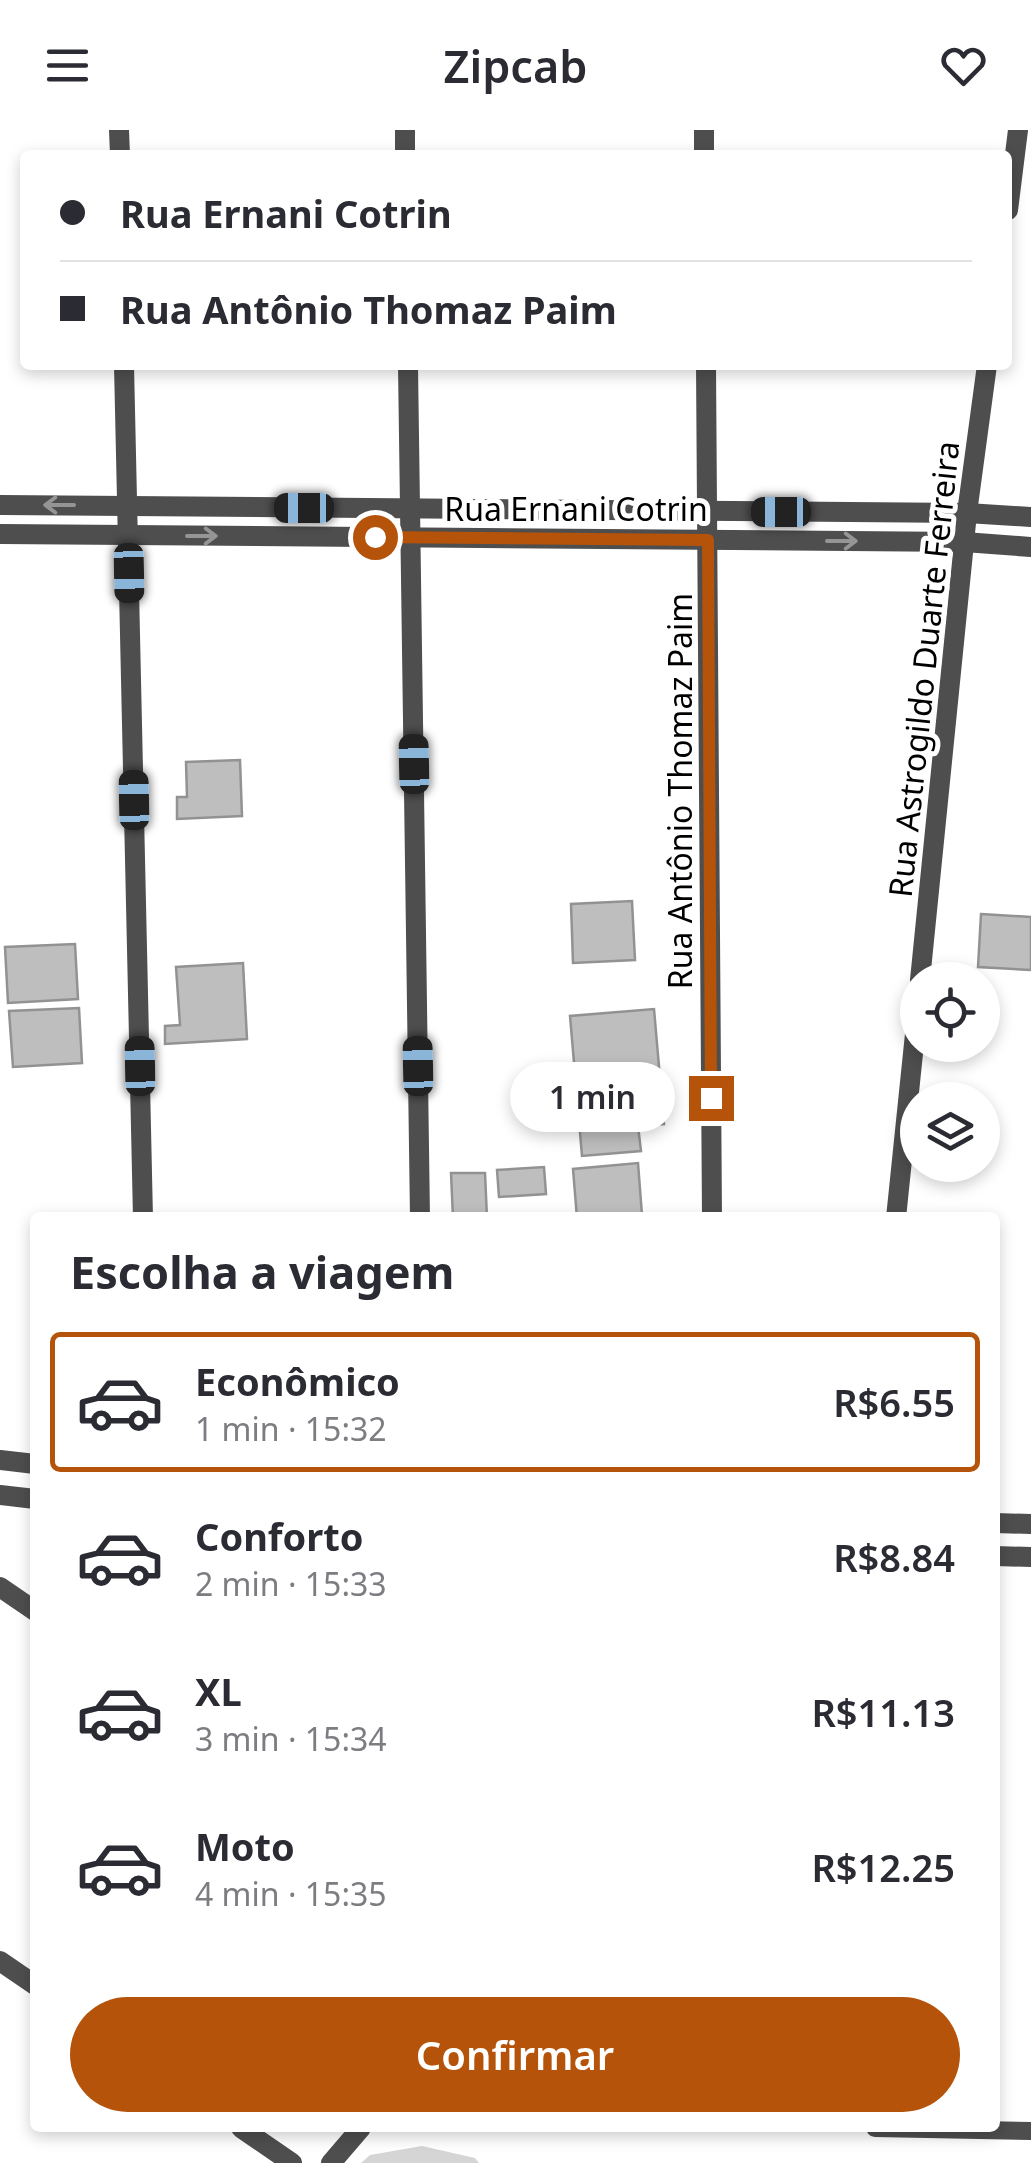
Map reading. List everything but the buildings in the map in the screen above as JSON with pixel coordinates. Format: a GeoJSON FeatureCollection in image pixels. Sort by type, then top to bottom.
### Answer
{"type":"FeatureCollection","features":[{"type":"Feature","properties":{"kind":"street"},"geometry":{"type":"LineString","coordinates":[[1012,178],[1018,130]]}},
{"type":"Feature","properties":{"kind":"street"},"geometry":{"type":"LineString","coordinates":[[124,370],[144,1212]]}},
{"type":"Feature","properties":{"kind":"street"},"geometry":{"type":"LineString","coordinates":[[408,370],[420,1212]]}},
{"type":"Feature","properties":{"kind":"street","name":"Rua Antônio Thomaz Paim"},"geometry":{"type":"LineString","coordinates":[[706,370],[712,1212]]}},
{"type":"Feature","properties":{"kind":"street","name":"Rua Astrogildo Duarte Ferreira"},"geometry":{"type":"LineString","coordinates":[[922,962],[967,513],[986,370]]}},
{"type":"Feature","properties":{"kind":"street","name":"Rua Ernani Cotrin"},"geometry":{"type":"LineString","coordinates":[[0,505],[967,513],[1031,518]]}},
{"type":"Feature","properties":{"kind":"street","name":"Rua Ernani Cotrin"},"geometry":{"type":"LineString","coordinates":[[0,534],[964,542],[1031,548]]}},
{"type":"Feature","properties":{"kind":"street"},"geometry":{"type":"LineString","coordinates":[[897,1212],[912,1062]]}},
{"type":"Feature","properties":{"kind":"street"},"geometry":{"type":"LineString","coordinates":[[0,1460],[30,1463]]}},
{"type":"Feature","properties":{"kind":"street"},"geometry":{"type":"LineString","coordinates":[[0,1495],[30,1498]]}},
{"type":"Feature","properties":{"kind":"street"},"geometry":{"type":"LineString","coordinates":[[1000,1523],[1031,1524]]}},
{"type":"Feature","properties":{"kind":"street"},"geometry":{"type":"LineString","coordinates":[[1000,1556],[1031,1557]]}},
{"type":"Feature","properties":{"kind":"street"},"geometry":{"type":"LineString","coordinates":[[0,1587],[30,1608]]}},
{"type":"Feature","properties":{"kind":"street"},"geometry":{"type":"LineString","coordinates":[[0,1961],[30,1982]]}},
{"type":"Feature","properties":{"kind":"street"},"geometry":{"type":"LineString","coordinates":[[247,2132],[292,2163]]}},
{"type":"Feature","properties":{"kind":"street"},"geometry":{"type":"LineString","coordinates":[[331,2163],[358,2132]]}},
{"type":"Feature","properties":{"kind":"lane"},"geometry":{"type":"LineString","coordinates":[[1000,2130],[1031,2131]]}},
{"type":"Feature","properties":{"kind":"shaded area"},"geometry":{"type":"Polygon","coordinates":[[[422,2146],[475,2158],[479,2163],[361,2163],[370,2155],[422,2146]]]}},
{"type":"Feature","properties":{"kind":"route"},"geometry":{"type":"LineString","coordinates":[[375,537],[708,540],[711,1098]]}}]}
